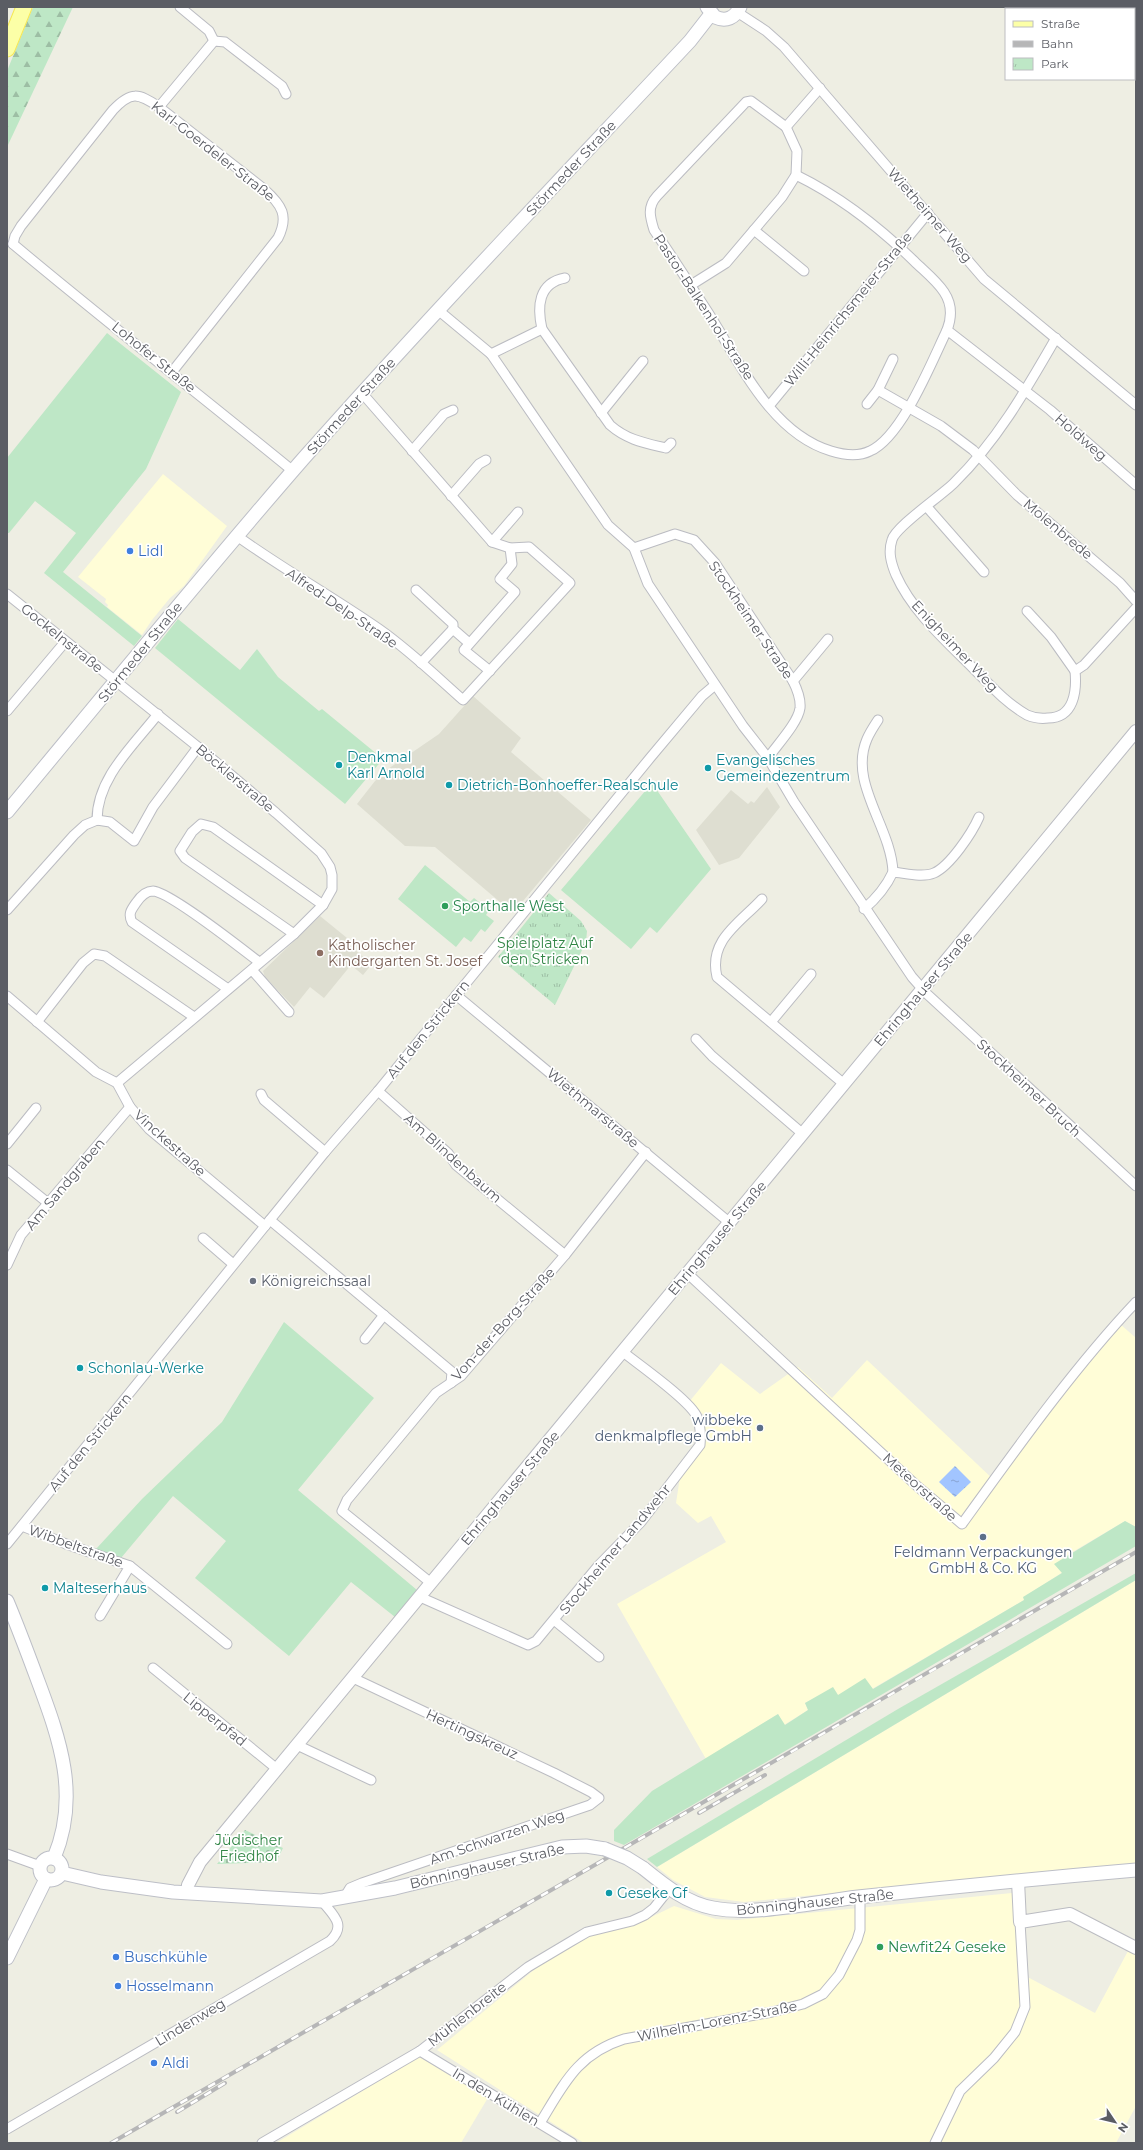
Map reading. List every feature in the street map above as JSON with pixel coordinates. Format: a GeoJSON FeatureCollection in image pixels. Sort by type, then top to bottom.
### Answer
{"type":"FeatureCollection","features":[{"type":"Feature","properties":{"kind":"main road"},"geometry":{"type":"LineString","coordinates":[[7,49],[24,7]]}},
{"type":"Feature","properties":{"kind":"main road","name":"Störmeder Straße"},"geometry":{"type":"LineString","coordinates":[[7,812],[293,471],[438,310],[690,41],[709,11],[725,20],[730,18],[738,10]]}},
{"type":"Feature","properties":{"kind":"main road"},"geometry":{"type":"LineString","coordinates":[[7,1600],[47,1707],[62,1754],[67,1806],[60,1841],[54,1858]]}},
{"type":"Feature","properties":{"kind":"main road","name":"Bönninghauser Straße"},"geometry":{"type":"LineString","coordinates":[[62,1873],[101,1882],[187,1893],[322,1901],[344,1898],[562,1847],[586,1846],[605,1849],[627,1858],[643,1868],[669,1889],[698,1904],[729,1910],[760,1909],[860,1897],[1136,1870]]}},
{"type":"Feature","properties":{"kind":"main road"},"geometry":{"type":"LineString","coordinates":[[47,1858],[54,1858],[60,1862],[62,1873],[54,1880],[46,1879],[41,1874],[40,1866],[47,1858]]}},
{"type":"Feature","properties":{"kind":"main road"},"geometry":{"type":"LineString","coordinates":[[7,1958],[46,1879]]}},
{"type":"Feature","properties":{"kind":"street"},"geometry":{"type":"LineString","coordinates":[[180,7],[209,31],[214,41]]}},
{"type":"Feature","properties":{"kind":"street","name":"Wietheimer Weg"},"geometry":{"type":"LineString","coordinates":[[738,10],[784,47],[984,278],[1136,405]]}},
{"type":"Feature","properties":{"kind":"street"},"geometry":{"type":"LineString","coordinates":[[214,41],[225,42],[282,86],[286,94]]}},
{"type":"Feature","properties":{"kind":"street"},"geometry":{"type":"LineString","coordinates":[[159,107],[214,41]]}},
{"type":"Feature","properties":{"kind":"street"},"geometry":{"type":"LineString","coordinates":[[691,285],[726,263],[782,196],[796,175],[797,151],[786,127],[820,88]]}},
{"type":"Feature","properties":{"kind":"street","name":"Karl-Goerdeler-Straße"},"geometry":{"type":"LineString","coordinates":[[10,244],[22,226],[123,100],[133,95],[145,98],[159,107],[277,201],[283,212],[283,222],[278,238],[172,372]]}},
{"type":"Feature","properties":{"kind":"street","name":"Pastor-Balkenhol-Straße"},"geometry":{"type":"LineString","coordinates":[[786,127],[759,105],[751,101],[746,102],[653,200],[650,215],[654,230],[769,406],[800,436],[822,448],[844,455],[870,451],[881,443],[909,407],[950,332],[951,314],[944,292],[900,247],[848,204],[824,189],[796,175]]}},
{"type":"Feature","properties":{"kind":"street","name":"Willi-Heinrichsmeier-Straße"},"geometry":{"type":"LineString","coordinates":[[769,406],[928,213]]}},
{"type":"Feature","properties":{"kind":"street"},"geometry":{"type":"LineString","coordinates":[[754,230],[804,271]]}},
{"type":"Feature","properties":{"kind":"street","name":"Lohofer Straße"},"geometry":{"type":"LineString","coordinates":[[10,244],[172,372],[293,471]]}},
{"type":"Feature","properties":{"kind":"street"},"geometry":{"type":"LineString","coordinates":[[565,278],[555,280],[545,291],[539,303],[538,312],[542,329],[601,413],[610,425],[621,435],[636,441],[666,448],[671,443]]}},
{"type":"Feature","properties":{"kind":"street"},"geometry":{"type":"LineString","coordinates":[[438,310],[491,354],[608,525],[634,548],[648,584],[743,726],[768,758],[794,802],[864,908],[923,989]]}},
{"type":"Feature","properties":{"kind":"street"},"geometry":{"type":"LineString","coordinates":[[491,354],[542,329]]}},
{"type":"Feature","properties":{"kind":"street","name":"Holdweg"},"geometry":{"type":"LineString","coordinates":[[950,332],[1073,429],[1136,485]]}},
{"type":"Feature","properties":{"kind":"street","name":"Enigheimer Weg"},"geometry":{"type":"LineString","coordinates":[[1056,338],[1025,392],[979,457],[927,507],[899,527],[892,538],[890,558],[896,575],[906,592],[944,638],[1006,701],[1028,715],[1040,718],[1054,718],[1065,712],[1073,702],[1076,687],[1075,671]]}},
{"type":"Feature","properties":{"kind":"street"},"geometry":{"type":"LineString","coordinates":[[867,404],[878,390],[893,359]]}},
{"type":"Feature","properties":{"kind":"street"},"geometry":{"type":"LineString","coordinates":[[601,413],[643,361]]}},
{"type":"Feature","properties":{"kind":"street","name":"Molenbrede"},"geometry":{"type":"LineString","coordinates":[[878,390],[909,407],[962,441],[1017,495],[1120,583],[1136,601]]}},
{"type":"Feature","properties":{"kind":"street"},"geometry":{"type":"LineString","coordinates":[[362,394],[492,542],[510,548],[529,547],[570,583],[490,671],[464,650],[515,592],[500,579],[512,564],[510,548]]}},
{"type":"Feature","properties":{"kind":"street"},"geometry":{"type":"LineString","coordinates":[[412,450],[444,414],[453,410]]}},
{"type":"Feature","properties":{"kind":"street"},"geometry":{"type":"LineString","coordinates":[[451,496],[479,464],[486,460]]}},
{"type":"Feature","properties":{"kind":"street"},"geometry":{"type":"LineString","coordinates":[[927,507],[984,572]]}},
{"type":"Feature","properties":{"kind":"street"},"geometry":{"type":"LineString","coordinates":[[492,542],[518,512]]}},
{"type":"Feature","properties":{"kind":"street","name":"Stockheimer Straße"},"geometry":{"type":"LineString","coordinates":[[634,548],[675,534],[694,540],[715,563],[793,680],[799,694],[800,708],[794,722],[768,758]]}},
{"type":"Feature","properties":{"kind":"street","name":"Alfred-Delp-Straße"},"geometry":{"type":"LineString","coordinates":[[237,536],[279,566],[380,630],[421,663],[463,700],[490,671]]}},
{"type":"Feature","properties":{"kind":"street"},"geometry":{"type":"LineString","coordinates":[[416,590],[453,624],[453,628],[469,643]]}},
{"type":"Feature","properties":{"kind":"street","name":"Gockelnstraße"},"geometry":{"type":"LineString","coordinates":[[7,594],[65,642],[116,681]]}},
{"type":"Feature","properties":{"kind":"street"},"geometry":{"type":"LineString","coordinates":[[1027,611],[1051,637],[1075,671],[1084,666],[1136,608]]}},
{"type":"Feature","properties":{"kind":"street"},"geometry":{"type":"LineString","coordinates":[[421,663],[453,628]]}},
{"type":"Feature","properties":{"kind":"street"},"geometry":{"type":"LineString","coordinates":[[793,680],[828,639]]}},
{"type":"Feature","properties":{"kind":"street"},"geometry":{"type":"LineString","coordinates":[[9,705],[65,642]]}},
{"type":"Feature","properties":{"kind":"street","name":"Böcklerstraße"},"geometry":{"type":"LineString","coordinates":[[116,681],[198,747],[321,853],[331,871],[332,889],[323,905]]}},
{"type":"Feature","properties":{"kind":"street","name":"Auf den Strickern"},"geometry":{"type":"LineString","coordinates":[[7,1544],[325,1152],[378,1091],[702,696],[715,685]]}},
{"type":"Feature","properties":{"kind":"street"},"geometry":{"type":"LineString","coordinates":[[97,820],[97,807],[103,787],[158,714]]}},
{"type":"Feature","properties":{"kind":"street"},"geometry":{"type":"LineString","coordinates":[[864,908],[874,901],[888,883],[893,872],[892,857],[886,836],[862,778],[862,758],[867,738],[878,720]]}},
{"type":"Feature","properties":{"kind":"street","name":"Ehringhauser Straße"},"geometry":{"type":"LineString","coordinates":[[187,1893],[188,1884],[200,1862],[1136,731]]}},
{"type":"Feature","properties":{"kind":"street"},"geometry":{"type":"LineString","coordinates":[[7,910],[74,835],[85,826],[97,820],[110,822],[134,841],[153,807],[198,747]]}},
{"type":"Feature","properties":{"kind":"street"},"geometry":{"type":"LineString","coordinates":[[893,872],[920,875],[934,873],[946,864],[973,830],[979,817]]}},
{"type":"Feature","properties":{"kind":"street"},"geometry":{"type":"LineString","coordinates":[[7,996],[96,1072],[117,1083],[294,934],[323,905],[228,837],[212,827],[201,824],[184,842],[180,851],[184,858],[294,934]]}},
{"type":"Feature","properties":{"kind":"street"},"geometry":{"type":"LineString","coordinates":[[228,989],[132,922],[130,911],[143,894],[153,891],[168,897],[205,921],[259,962]]}},
{"type":"Feature","properties":{"kind":"street"},"geometry":{"type":"LineString","coordinates":[[762,898],[726,936],[716,952],[714,964],[717,977],[844,1084]]}},
{"type":"Feature","properties":{"kind":"street"},"geometry":{"type":"LineString","coordinates":[[37,1022],[83,963],[94,954],[105,956],[194,1017]]}},
{"type":"Feature","properties":{"kind":"street"},"geometry":{"type":"LineString","coordinates":[[252,970],[289,1012]]}},
{"type":"Feature","properties":{"kind":"street"},"geometry":{"type":"LineString","coordinates":[[770,1022],[811,974]]}},
{"type":"Feature","properties":{"kind":"street","name":"Stockheimer Bruch"},"geometry":{"type":"LineString","coordinates":[[923,989],[1136,1186]]}},
{"type":"Feature","properties":{"kind":"street","name":"Wiethmarstraße"},"geometry":{"type":"LineString","coordinates":[[456,995],[730,1223]]}},
{"type":"Feature","properties":{"kind":"street"},"geometry":{"type":"LineString","coordinates":[[696,1039],[712,1056],[803,1134]]}},
{"type":"Feature","properties":{"kind":"street","name":"Vinckestraße"},"geometry":{"type":"LineString","coordinates":[[117,1083],[130,1107],[149,1129],[384,1315],[452,1372],[452,1383]]}},
{"type":"Feature","properties":{"kind":"street","name":"Am Blindenbaum"},"geometry":{"type":"LineString","coordinates":[[378,1091],[448,1153],[456,1165],[565,1255]]}},
{"type":"Feature","properties":{"kind":"street"},"geometry":{"type":"LineString","coordinates":[[261,1094],[264,1100],[325,1152]]}},
{"type":"Feature","properties":{"kind":"street","name":"Am Sandgraben"},"geometry":{"type":"LineString","coordinates":[[7,1265],[21,1235],[130,1107]]}},
{"type":"Feature","properties":{"kind":"street"},"geometry":{"type":"LineString","coordinates":[[7,1144],[36,1108]]}},
{"type":"Feature","properties":{"kind":"street","name":"Von-der-Borg-Straße"},"geometry":{"type":"LineString","coordinates":[[431,1583],[342,1511],[347,1500],[436,1393],[460,1376],[565,1255],[646,1152]]}},
{"type":"Feature","properties":{"kind":"street"},"geometry":{"type":"LineString","coordinates":[[7,1170],[48,1203]]}},
{"type":"Feature","properties":{"kind":"street"},"geometry":{"type":"LineString","coordinates":[[203,1238],[233,1264]]}},
{"type":"Feature","properties":{"kind":"street","name":"Meteorstraße"},"geometry":{"type":"LineString","coordinates":[[687,1274],[917,1486],[962,1524],[1027,1434],[1098,1346],[1136,1302]]}},
{"type":"Feature","properties":{"kind":"street"},"geometry":{"type":"LineString","coordinates":[[365,1339],[384,1315]]}},
{"type":"Feature","properties":{"kind":"street","name":"Stockheimer Landwehr"},"geometry":{"type":"LineString","coordinates":[[420,1597],[528,1645],[536,1641],[598,1566],[641,1522],[700,1445],[701,1432],[697,1416],[686,1404],[622,1352]]}},
{"type":"Feature","properties":{"kind":"street","name":"Wibbeltstraße"},"geometry":{"type":"LineString","coordinates":[[22,1526],[66,1544],[130,1566],[227,1644]]}},
{"type":"Feature","properties":{"kind":"street","name":"Wibbeltstraße"},"geometry":{"type":"LineString","coordinates":[[100,1616],[130,1566]]}},
{"type":"Feature","properties":{"kind":"street","name":"Stockheimer Landwehr"},"geometry":{"type":"LineString","coordinates":[[554,1620],[599,1657]]}},
{"type":"Feature","properties":{"kind":"street","name":"Lipperpfad"},"geometry":{"type":"LineString","coordinates":[[154,1668],[276,1769]]}},
{"type":"Feature","properties":{"kind":"street","name":"Hertingskreuz"},"geometry":{"type":"LineString","coordinates":[[353,1678],[590,1792]]}},
{"type":"Feature","properties":{"kind":"street"},"geometry":{"type":"LineString","coordinates":[[297,1745],[371,1780]]}},
{"type":"Feature","properties":{"kind":"street","name":"Am Schwarzen Weg"},"geometry":{"type":"LineString","coordinates":[[344,1898],[350,1888],[362,1883],[590,1805],[599,1798],[590,1792]]}},
{"type":"Feature","properties":{"kind":"street"},"geometry":{"type":"LineString","coordinates":[[7,1854],[40,1866]]}},
{"type":"Feature","properties":{"kind":"street"},"geometry":{"type":"LineString","coordinates":[[935,2143],[960,2092],[994,2058],[1015,2032],[1025,2006],[1018,1881]]}},
{"type":"Feature","properties":{"kind":"street","name":"Mühlenbreite"},"geometry":{"type":"LineString","coordinates":[[262,2143],[420,2051],[528,1967],[587,1932],[632,1921],[645,1915],[654,1908],[669,1889]]}},
{"type":"Feature","properties":{"kind":"street","name":"Wilhelm-Lorenz-Straße"},"geometry":{"type":"LineString","coordinates":[[540,2123],[577,2066],[605,2045],[624,2039],[772,2012],[803,2004],[823,1994],[836,1978],[857,1940],[860,1930],[860,1897]]}},
{"type":"Feature","properties":{"kind":"street","name":"Lindenweg"},"geometry":{"type":"LineString","coordinates":[[7,2129],[330,1941],[336,1935],[339,1928],[336,1919],[322,1901]]}},
{"type":"Feature","properties":{"kind":"street"},"geometry":{"type":"LineString","coordinates":[[1020,1922],[1070,1914],[1136,1948]]}},
{"type":"Feature","properties":{"kind":"street","name":"In den Kühlen"},"geometry":{"type":"LineString","coordinates":[[420,2051],[572,2143]]}},
{"type":"Feature","properties":{"kind":"shaded area"},"geometry":{"type":"Polygon","coordinates":[[[163,474],[227,526],[184,586],[170,598],[142,635],[107,607],[108,605],[105,602],[106,599],[78,577],[163,474]]]}},
{"type":"Feature","properties":{"kind":"shaded area"},"geometry":{"type":"Polygon","coordinates":[[[473,696],[521,738],[511,752],[591,820],[513,913],[435,847],[405,846],[357,804],[385,771],[439,734],[473,696]]]}},
{"type":"Feature","properties":{"kind":"shaded area"},"geometry":{"type":"Polygon","coordinates":[[[767,787],[780,807],[739,858],[719,865],[696,830],[731,790],[748,804],[751,801],[754,803],[767,787]]]}},
{"type":"Feature","properties":{"kind":"shaded area","name":"Katholischer Kindergarten St. Josef"},"geometry":{"type":"Polygon","coordinates":[[[320,916],[347,938],[344,941],[372,964],[363,975],[351,965],[324,998],[310,987],[294,1007],[265,977],[263,971],[320,916]]]}},
{"type":"Feature","properties":{"kind":"shaded area"},"geometry":{"type":"Polygon","coordinates":[[[1120,1324],[1136,1338],[1136,1527],[1125,1521],[1064,1557],[1063,1572],[1024,1597],[1024,1600],[872,1689],[838,1695],[833,1688],[805,1703],[808,1710],[784,1725],[778,1714],[706,1759],[617,1604],[726,1542],[711,1516],[698,1523],[676,1503],[680,1477],[701,1450],[705,1436],[704,1415],[689,1402],[721,1363],[760,1394],[798,1367],[832,1398],[867,1360],[995,1481],[1017,1450],[1120,1324]]]}},
{"type":"Feature","properties":{"kind":"shaded area"},"geometry":{"type":"Polygon","coordinates":[[[1136,1580],[1136,1863],[744,1902],[705,1897],[673,1880],[657,1867],[1136,1580]]]}},
{"type":"Feature","properties":{"kind":"shaded area"},"geometry":{"type":"Polygon","coordinates":[[[1012,1893],[1022,1974],[1095,2013],[1128,1951],[1136,1955],[1136,2106],[1116,2143],[584,2143],[437,2050],[535,1969],[574,1944],[598,1933],[639,1923],[674,1906],[716,1919],[737,1920],[1012,1893]]]}},
{"type":"Feature","properties":{"kind":"shaded area"},"geometry":{"type":"Polygon","coordinates":[[[419,2057],[489,2096],[461,2143],[276,2143],[419,2057]]]}},
{"type":"Feature","properties":{"kind":"green space"},"geometry":{"type":"Polygon","coordinates":[[[33,7],[73,7],[7,147],[7,71],[33,7]]]}},
{"type":"Feature","properties":{"kind":"green space"},"geometry":{"type":"Polygon","coordinates":[[[107,333],[181,392],[146,469],[63,572],[142,636],[134,646],[44,573],[76,533],[35,501],[9,533],[7,533],[7,458],[107,333]]]}},
{"type":"Feature","properties":{"kind":"green space"},"geometry":{"type":"Polygon","coordinates":[[[178,619],[240,670],[257,649],[278,677],[319,711],[322,709],[383,759],[345,804],[155,648],[178,619]]]}},
{"type":"Feature","properties":{"kind":"green space"},"geometry":{"type":"Polygon","coordinates":[[[652,783],[711,869],[657,933],[650,927],[631,949],[561,890],[652,783]]]}},
{"type":"Feature","properties":{"kind":"green space","name":"Sporthalle West"},"geometry":{"type":"Polygon","coordinates":[[[425,865],[470,902],[474,898],[489,910],[486,915],[494,921],[485,932],[481,929],[471,942],[464,937],[456,947],[398,899],[425,865]]]}},
{"type":"Feature","properties":{"kind":"green space","name":"Spielplatz Auf den Stricken"},"geometry":{"type":"Polygon","coordinates":[[[549,893],[581,921],[587,931],[586,942],[555,1005],[498,957],[549,893]]]}},
{"type":"Feature","properties":{"kind":"green space"},"geometry":{"type":"Polygon","coordinates":[[[284,1322],[374,1398],[298,1490],[417,1590],[395,1617],[351,1582],[289,1656],[195,1578],[226,1541],[173,1496],[121,1558],[96,1549],[142,1499],[222,1422],[284,1322]]]}},
{"type":"Feature","properties":{"kind":"green space"},"geometry":{"type":"Polygon","coordinates":[[[1125,1521],[1136,1527],[1136,1546],[624,1845],[614,1841],[614,1830],[652,1791],[778,1714],[785,1725],[808,1710],[805,1703],[833,1687],[838,1695],[865,1678],[873,1689],[1024,1600],[1023,1597],[1062,1573],[1054,1564],[1125,1521]]]}},
{"type":"Feature","properties":{"kind":"green space"},"geometry":{"type":"Polygon","coordinates":[[[1136,1573],[1136,1580],[657,1867],[647,1859],[898,1709],[1136,1573]]]}},
{"type":"Feature","properties":{"kind":"green space","name":"Jüdischer Friedhof"},"geometry":{"type":"Polygon","coordinates":[[[245,1830],[283,1848],[276,1862],[217,1864],[245,1830]]]}},
{"type":"Feature","properties":{"kind":"water"},"geometry":{"type":"Polygon","coordinates":[[[955,1466],[971,1482],[955,1497],[939,1482],[955,1466]]]}},
{"type":"Feature","properties":{"kind":"railway"},"geometry":{"type":"LineString","coordinates":[[111,2143],[752,1775],[1136,1552]]}},
{"type":"Feature","properties":{"kind":"railway"},"geometry":{"type":"LineString","coordinates":[[699,1813],[765,1775]]}},
{"type":"Feature","properties":{"kind":"railway"},"geometry":{"type":"LineString","coordinates":[[177,2112],[225,2083]]}},
{"type":"Feature","properties":{"kind":"place","name":"Lidl"},"geometry":{"type":"Point","coordinates":[130,551]}},
{"type":"Feature","properties":{"kind":"place","name":"Denkmal Karl Arnold"},"geometry":{"type":"Point","coordinates":[339,765]}},
{"type":"Feature","properties":{"kind":"place","name":"Evangelisches Gemeindezentrum"},"geometry":{"type":"Point","coordinates":[708,768]}},
{"type":"Feature","properties":{"kind":"place","name":"Dietrich-Bonhoeffer-Realschule"},"geometry":{"type":"Point","coordinates":[449,785]}},
{"type":"Feature","properties":{"kind":"place","name":"Sporthalle West"},"geometry":{"type":"Point","coordinates":[445,906]}},
{"type":"Feature","properties":{"kind":"place","name":"Katholischer Kindergarten St. Josef"},"geometry":{"type":"Point","coordinates":[320,953]}},
{"type":"Feature","properties":{"kind":"place","name":"Königreichssaal"},"geometry":{"type":"Point","coordinates":[253,1281]}},
{"type":"Feature","properties":{"kind":"place","name":"Schonlau-Werke"},"geometry":{"type":"Point","coordinates":[80,1368]}},
{"type":"Feature","properties":{"kind":"place","name":"wibbeke denkmalpflege GmbH"},"geometry":{"type":"Point","coordinates":[760,1428]}},
{"type":"Feature","properties":{"kind":"place","name":"Feldmann Verpackungen GmbH & Co. KG"},"geometry":{"type":"Point","coordinates":[983,1537]}},
{"type":"Feature","properties":{"kind":"place","name":"Malteserhaus"},"geometry":{"type":"Point","coordinates":[45,1588]}},
{"type":"Feature","properties":{"kind":"place","name":"Geseke Gf"},"geometry":{"type":"Point","coordinates":[609,1893]}},
{"type":"Feature","properties":{"kind":"place","name":"Newfit24 Geseke"},"geometry":{"type":"Point","coordinates":[880,1947]}},
{"type":"Feature","properties":{"kind":"place","name":"Buschkühle"},"geometry":{"type":"Point","coordinates":[116,1957]}},
{"type":"Feature","properties":{"kind":"place","name":"Hosselmann"},"geometry":{"type":"Point","coordinates":[118,1986]}},
{"type":"Feature","properties":{"kind":"place","name":"Aldi"},"geometry":{"type":"Point","coordinates":[154,2063]}}]}
